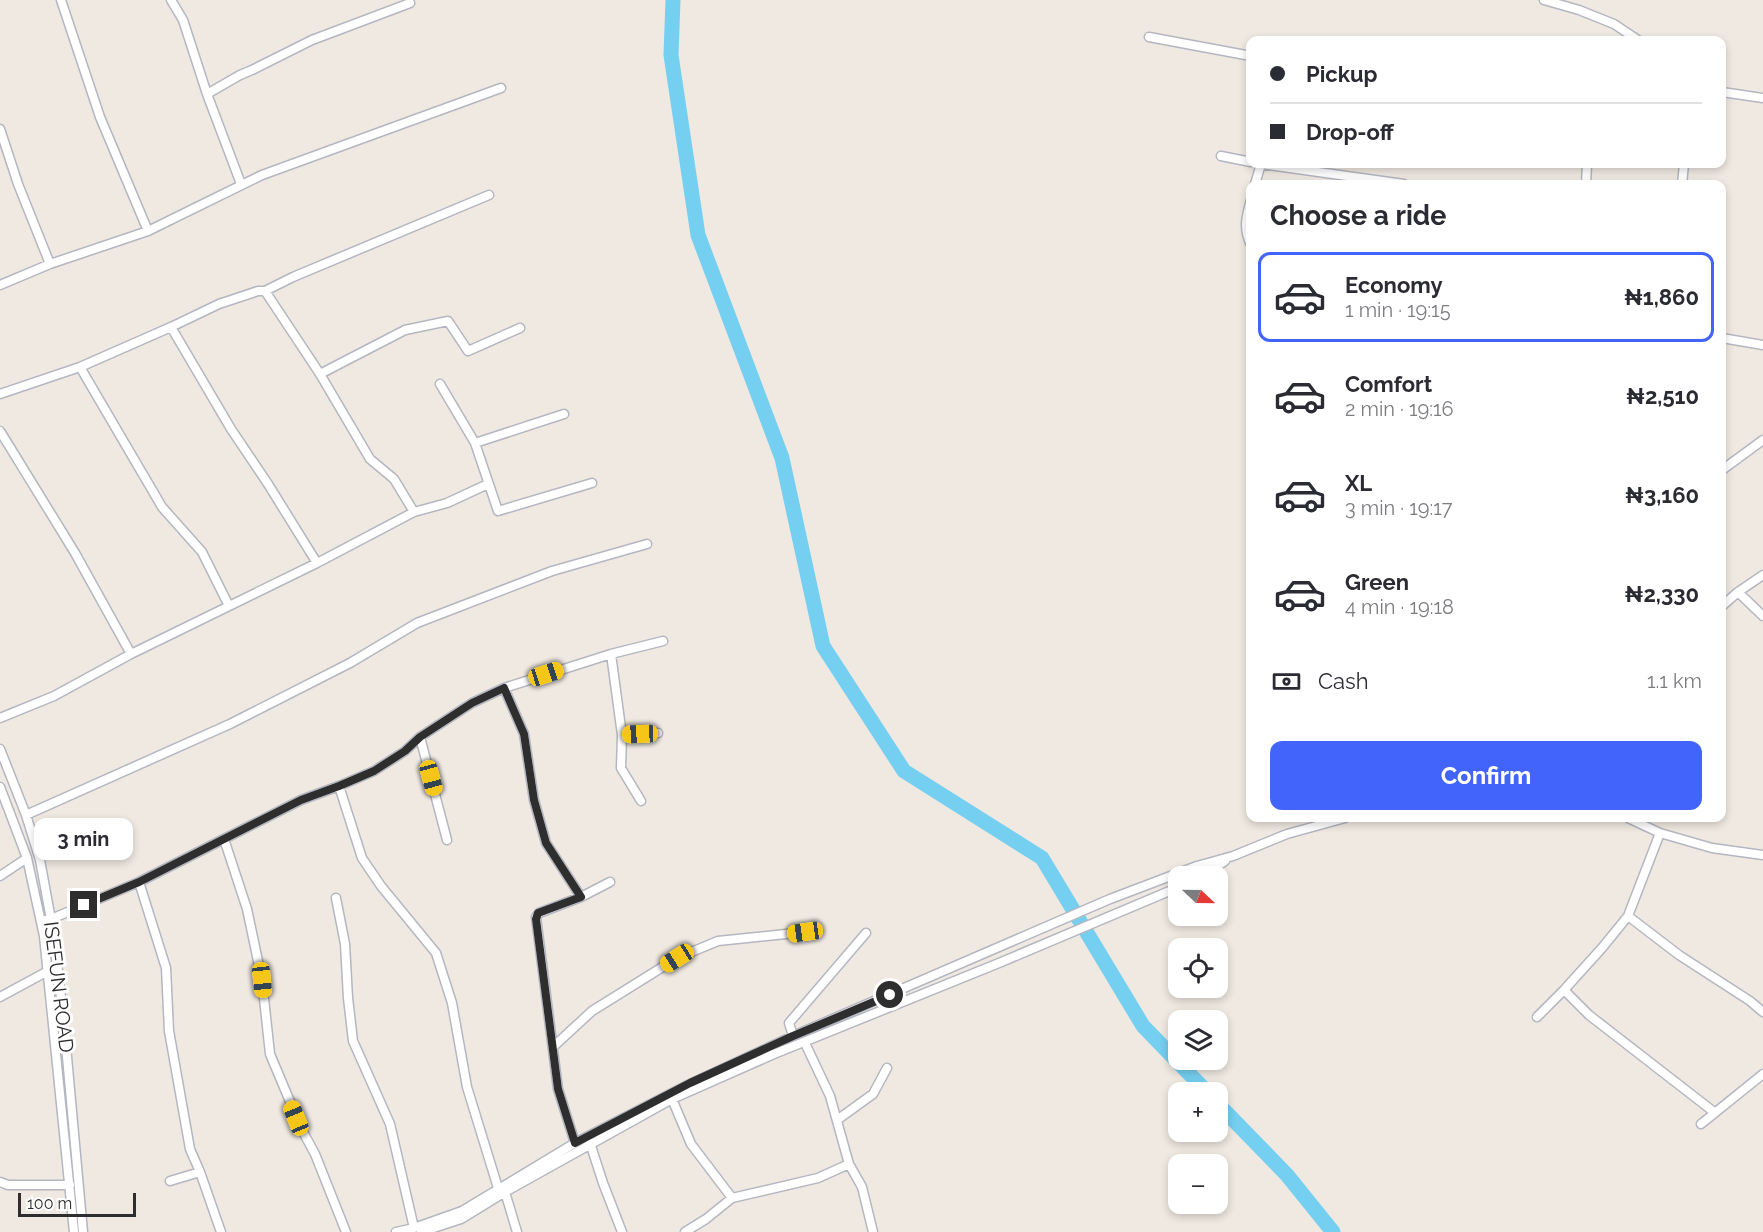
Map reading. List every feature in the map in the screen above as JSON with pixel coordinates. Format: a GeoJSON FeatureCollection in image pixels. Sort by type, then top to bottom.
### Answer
{"type":"FeatureCollection","features":[{"type":"Feature","properties":{"kind":"street"},"geometry":{"type":"LineString","coordinates":[[61,0],[100,117],[148,231]]}},
{"type":"Feature","properties":{"kind":"street"},"geometry":{"type":"LineString","coordinates":[[1544,0],[1579,10],[1614,24],[1632,36]]}},
{"type":"Feature","properties":{"kind":"street"},"geometry":{"type":"LineString","coordinates":[[175,1],[241,184]]}},
{"type":"Feature","properties":{"kind":"street"},"geometry":{"type":"LineString","coordinates":[[207,94],[240,75],[312,40],[410,3]]}},
{"type":"Feature","properties":{"kind":"street"},"geometry":{"type":"LineString","coordinates":[[1149,37],[1246,55]]}},
{"type":"Feature","properties":{"kind":"street"},"geometry":{"type":"LineString","coordinates":[[0,285],[50,264],[148,231],[262,175],[501,88]]}},
{"type":"Feature","properties":{"kind":"street"},"geometry":{"type":"LineString","coordinates":[[1726,93],[1763,98]]}},
{"type":"Feature","properties":{"kind":"street"},"geometry":{"type":"LineString","coordinates":[[0,129],[18,184],[50,264]]}},
{"type":"Feature","properties":{"kind":"street"},"geometry":{"type":"LineString","coordinates":[[1221,156],[1246,161]]}},
{"type":"Feature","properties":{"kind":"street"},"geometry":{"type":"LineString","coordinates":[[1289,168],[1375,180]]}},
{"type":"Feature","properties":{"kind":"street"},"geometry":{"type":"LineString","coordinates":[[0,394],[80,367],[219,304],[258,291],[265,291],[293,276],[489,195]]}},
{"type":"Feature","properties":{"kind":"street"},"geometry":{"type":"LineString","coordinates":[[1246,218],[1246,235]]}},
{"type":"Feature","properties":{"kind":"street"},"geometry":{"type":"LineString","coordinates":[[265,291],[320,374],[370,459],[394,479],[414,512]]}},
{"type":"Feature","properties":{"kind":"street"},"geometry":{"type":"LineString","coordinates":[[320,374],[405,330],[448,321],[468,351],[520,328]]}},
{"type":"Feature","properties":{"kind":"street"},"geometry":{"type":"LineString","coordinates":[[171,327],[231,429],[317,563]]}},
{"type":"Feature","properties":{"kind":"street"},"geometry":{"type":"LineString","coordinates":[[1726,340],[1763,345]]}},
{"type":"Feature","properties":{"kind":"street"},"geometry":{"type":"LineString","coordinates":[[80,367],[162,507],[202,552],[229,606]]}},
{"type":"Feature","properties":{"kind":"street"},"geometry":{"type":"LineString","coordinates":[[440,384],[475,443],[498,511],[592,483]]}},
{"type":"Feature","properties":{"kind":"street"},"geometry":{"type":"LineString","coordinates":[[475,443],[564,414]]}},
{"type":"Feature","properties":{"kind":"street"},"geometry":{"type":"LineString","coordinates":[[0,431],[75,553],[131,654]]}},
{"type":"Feature","properties":{"kind":"street"},"geometry":{"type":"LineString","coordinates":[[1726,467],[1763,440]]}},
{"type":"Feature","properties":{"kind":"street"},"geometry":{"type":"LineString","coordinates":[[0,718],[54,696],[131,654],[317,563],[414,512],[447,503],[488,484]]}},
{"type":"Feature","properties":{"kind":"street"},"geometry":{"type":"LineString","coordinates":[[26,815],[230,723],[350,663],[417,623],[552,571],[647,544]]}},
{"type":"Feature","properties":{"kind":"street"},"geometry":{"type":"LineString","coordinates":[[1726,602],[1763,575]]}},
{"type":"Feature","properties":{"kind":"street"},"geometry":{"type":"LineString","coordinates":[[1738,592],[1763,616]]}},
{"type":"Feature","properties":{"kind":"street"},"geometry":{"type":"LineString","coordinates":[[41,921],[51,919],[139,882],[301,800],[374,771],[472,703],[504,688],[611,654],[663,641]]}},
{"type":"Feature","properties":{"kind":"street"},"geometry":{"type":"LineString","coordinates":[[611,654],[622,735],[621,768],[641,801]]}},
{"type":"Feature","properties":{"kind":"street"},"geometry":{"type":"LineString","coordinates":[[504,688],[524,734],[534,800],[546,843],[581,897]]}},
{"type":"Feature","properties":{"kind":"street"},"geometry":{"type":"LineString","coordinates":[[622,735],[658,733]]}},
{"type":"Feature","properties":{"kind":"street"},"geometry":{"type":"LineString","coordinates":[[420,737],[447,840]]}},
{"type":"Feature","properties":{"kind":"street","name":"ISEFUN ROAD"},"geometry":{"type":"LineString","coordinates":[[0,749],[26,815],[40,860],[51,919],[64,1024],[83,1232]]}},
{"type":"Feature","properties":{"kind":"street"},"geometry":{"type":"LineString","coordinates":[[339,786],[362,858],[381,886],[436,953],[452,1003],[467,1087],[517,1232]]}},
{"type":"Feature","properties":{"kind":"street","name":"ISEFUN ROAD"},"geometry":{"type":"LineString","coordinates":[[0,787],[27,858],[41,921],[74,1232]]}},
{"type":"Feature","properties":{"kind":"street"},"geometry":{"type":"LineString","coordinates":[[396,1232],[418,1230],[461,1220],[501,1190],[575,1143],[690,1083],[793,1036],[1110,899],[1197,866],[1233,856],[1287,834],[1330,822]]}},
{"type":"Feature","properties":{"kind":"street"},"geometry":{"type":"LineString","coordinates":[[1637,822],[1660,833],[1712,848],[1763,855]]}},
{"type":"Feature","properties":{"kind":"street"},"geometry":{"type":"LineString","coordinates":[[1537,1017],[1602,948],[1628,916],[1660,833]]}},
{"type":"Feature","properties":{"kind":"street"},"geometry":{"type":"LineString","coordinates":[[224,839],[247,909],[262,980],[270,1054],[302,1130],[315,1154],[346,1232]]}},
{"type":"Feature","properties":{"kind":"street"},"geometry":{"type":"LineString","coordinates":[[1218,866],[1233,856]]}},
{"type":"Feature","properties":{"kind":"street"},"geometry":{"type":"LineString","coordinates":[[0,876],[27,858]]}},
{"type":"Feature","properties":{"kind":"street"},"geometry":{"type":"LineString","coordinates":[[139,882],[166,968],[169,1031],[190,1149],[201,1172],[221,1232]]}},
{"type":"Feature","properties":{"kind":"street"},"geometry":{"type":"LineString","coordinates":[[575,1143],[558,1089],[536,916],[538,913],[581,897],[610,882]]}},
{"type":"Feature","properties":{"kind":"street"},"geometry":{"type":"LineString","coordinates":[[501,1190],[672,1099],[774,1054],[1168,892]]}},
{"type":"Feature","properties":{"kind":"street"},"geometry":{"type":"LineString","coordinates":[[336,898],[345,944],[353,1041],[390,1124],[418,1230]]}},
{"type":"Feature","properties":{"kind":"street"},"geometry":{"type":"LineString","coordinates":[[1628,916],[1679,955],[1750,1001],[1763,1012]]}},
{"type":"Feature","properties":{"kind":"street"},"geometry":{"type":"LineString","coordinates":[[552,1047],[592,1011],[677,958],[718,941],[805,932]]}},
{"type":"Feature","properties":{"kind":"street"},"geometry":{"type":"LineString","coordinates":[[793,1036],[789,1023],[866,933]]}},
{"type":"Feature","properties":{"kind":"street"},"geometry":{"type":"LineString","coordinates":[[0,997],[48,970]]}},
{"type":"Feature","properties":{"kind":"street"},"geometry":{"type":"LineString","coordinates":[[1564,990],[1589,1015],[1714,1112]]}},
{"type":"Feature","properties":{"kind":"street"},"geometry":{"type":"LineString","coordinates":[[805,1042],[830,1096],[849,1164],[862,1187],[873,1232]]}},
{"type":"Feature","properties":{"kind":"street"},"geometry":{"type":"LineString","coordinates":[[837,1120],[873,1094],[887,1068]]}},
{"type":"Feature","properties":{"kind":"street"},"geometry":{"type":"LineString","coordinates":[[1701,1124],[1763,1074]]}},
{"type":"Feature","properties":{"kind":"street"},"geometry":{"type":"LineString","coordinates":[[672,1099],[691,1144],[732,1197]]}},
{"type":"Feature","properties":{"kind":"street"},"geometry":{"type":"LineString","coordinates":[[590,1143],[622,1232]]}},
{"type":"Feature","properties":{"kind":"street"},"geometry":{"type":"LineString","coordinates":[[685,1232],[706,1219],[732,1197],[818,1178],[849,1164]]}},
{"type":"Feature","properties":{"kind":"street"},"geometry":{"type":"LineString","coordinates":[[170,1181],[201,1172]]}},
{"type":"Feature","properties":{"kind":"street"},"geometry":{"type":"LineString","coordinates":[[0,1182],[8,1185],[70,1185]]}},
{"type":"Feature","properties":{"kind":"waterway"},"geometry":{"type":"LineString","coordinates":[[673,0],[671,55],[698,235],[782,458],[823,646],[904,771],[1042,858],[1143,1026],[1197,1082]]}},
{"type":"Feature","properties":{"kind":"waterway"},"geometry":{"type":"LineString","coordinates":[[1228,1114],[1287,1175],[1333,1232]]}},
{"type":"Feature","properties":{"kind":"route"},"geometry":{"type":"LineString","coordinates":[[84,905],[139,882],[301,800],[374,771],[472,703],[504,688],[524,734],[534,800],[546,843],[581,897],[538,913],[536,919],[558,1089],[575,1143],[690,1083],[890,995]]}}]}
